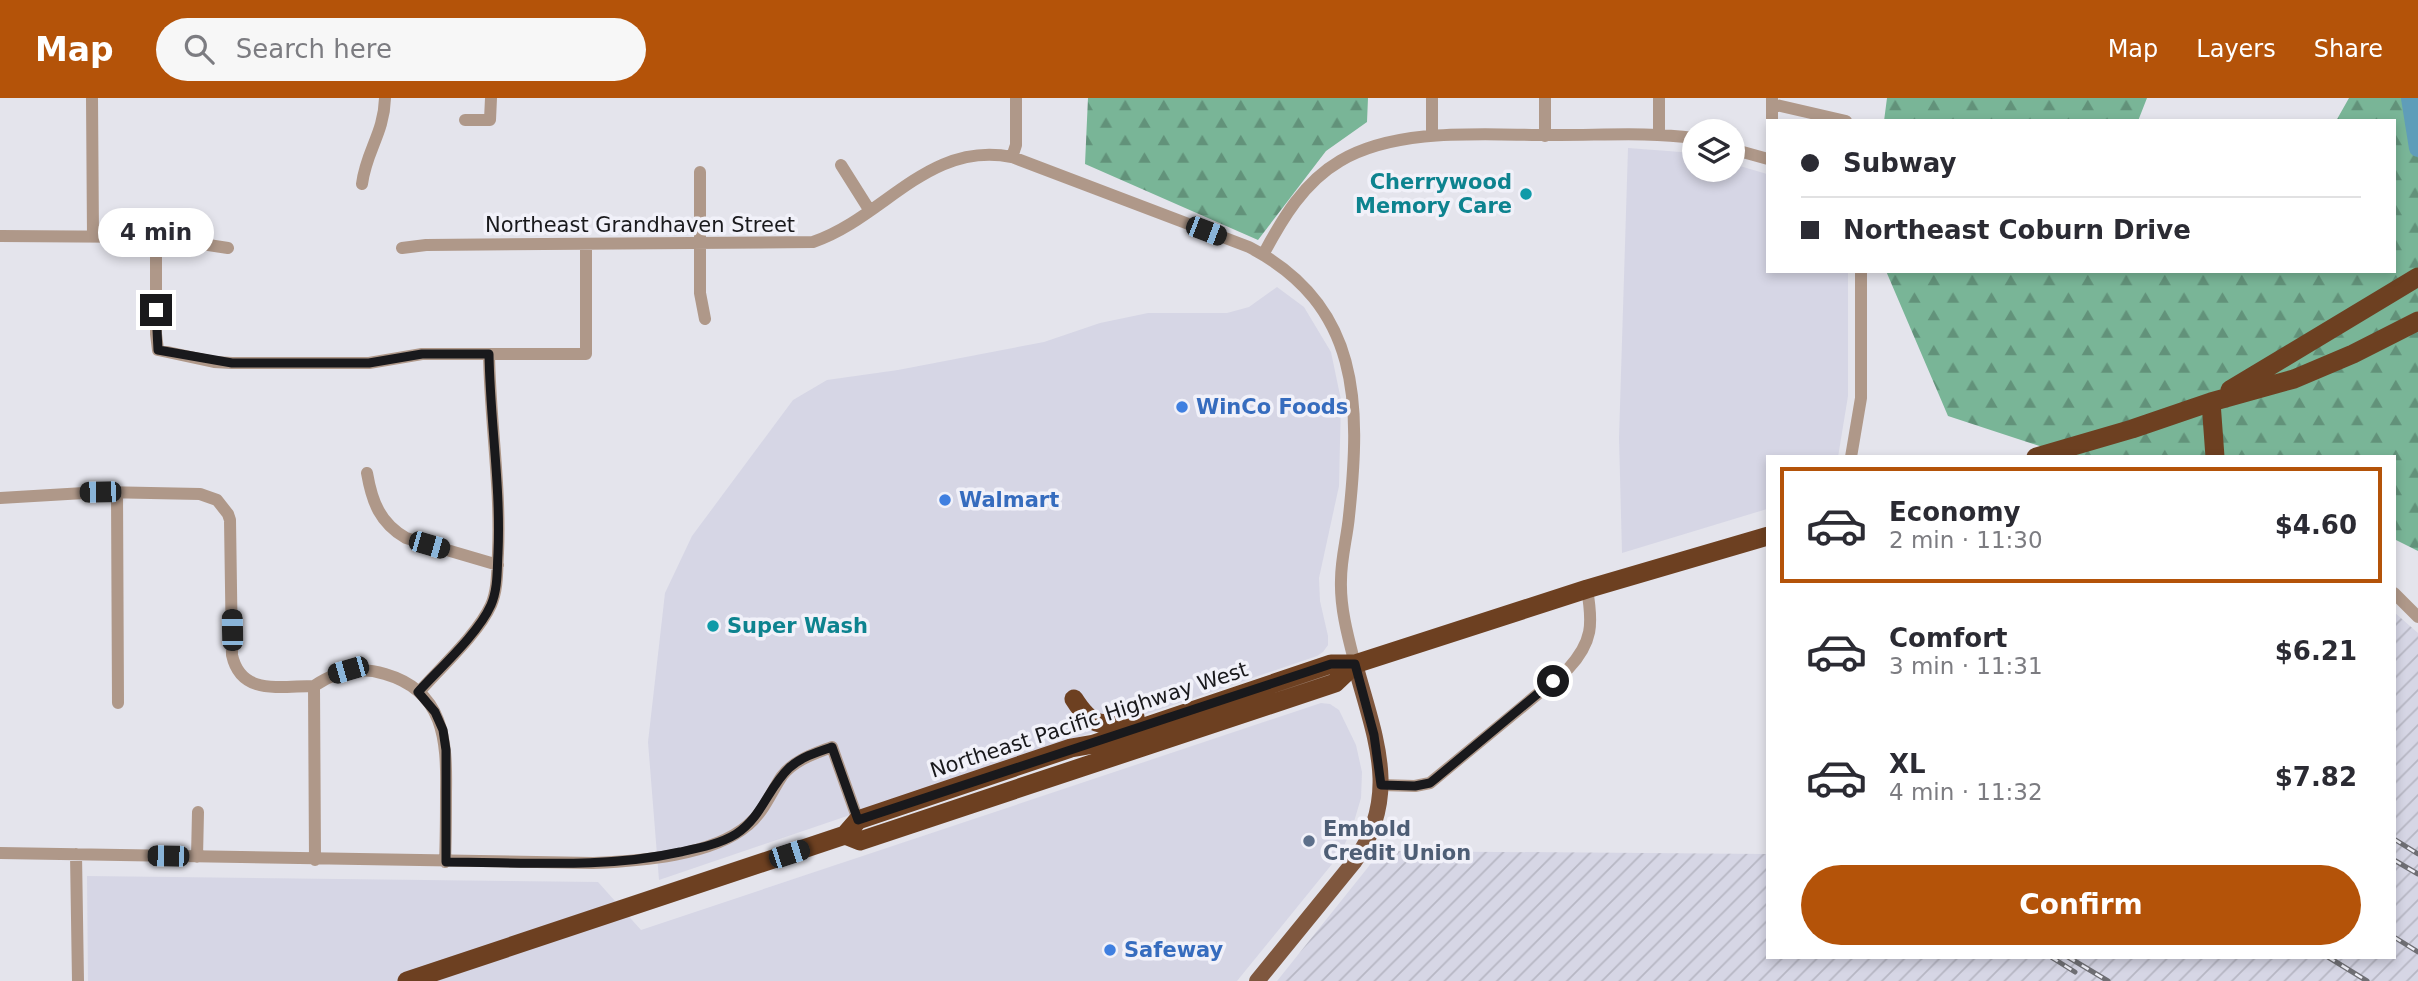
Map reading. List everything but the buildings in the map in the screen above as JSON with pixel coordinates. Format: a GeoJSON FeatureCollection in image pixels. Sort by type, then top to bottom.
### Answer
{"type":"FeatureCollection","features":[{"type":"Feature","properties":{"kind":"highway"},"geometry":{"type":"LineString","coordinates":[[2211,402],[2278,359],[2418,277]]}},
{"type":"Feature","properties":{"kind":"highway"},"geometry":{"type":"LineString","coordinates":[[2043,455],[2294,379],[2353,354],[2418,321]]}},
{"type":"Feature","properties":{"kind":"highway"},"geometry":{"type":"LineString","coordinates":[[2211,402],[2215,455]]}},
{"type":"Feature","properties":{"kind":"highway","name":"Northeast Pacific Highway West"},"geometry":{"type":"LineString","coordinates":[[858,820],[1331,664],[1355,664],[1587,589],[1766,537]]}},
{"type":"Feature","properties":{"kind":"highway","name":"Northeast Pacific Highway West"},"geometry":{"type":"LineString","coordinates":[[407,981],[845,835],[860,841],[1335,683],[1355,664]]}},
{"type":"Feature","properties":{"kind":"highway"},"geometry":{"type":"LineString","coordinates":[[1074,699],[1084,715],[1103,725],[1177,703],[1224,700]]}},
{"type":"Feature","properties":{"kind":"highway"},"geometry":{"type":"LineString","coordinates":[[1085,766],[1088,759],[1100,750],[1184,722],[1201,708]]}},
{"type":"Feature","properties":{"kind":"highway"},"geometry":{"type":"LineString","coordinates":[[1001,794],[1022,776],[1060,764],[1071,748]]}},
{"type":"Feature","properties":{"kind":"highway"},"geometry":{"type":"LineString","coordinates":[[845,835],[858,820]]}},
{"type":"Feature","properties":{"kind":"main road"},"geometry":{"type":"LineString","coordinates":[[1257,981],[1366,845],[1375,825],[1381,785],[1374,735],[1355,664]]}},
{"type":"Feature","properties":{"kind":"street"},"geometry":{"type":"LineString","coordinates":[[92,98],[93,236]]}},
{"type":"Feature","properties":{"kind":"street"},"geometry":{"type":"LineString","coordinates":[[362,184],[364,167],[382,128],[385,98]]}},
{"type":"Feature","properties":{"kind":"street"},"geometry":{"type":"LineString","coordinates":[[465,120],[490,120],[491,98]]}},
{"type":"Feature","properties":{"kind":"street"},"geometry":{"type":"LineString","coordinates":[[1012,157],[1016,145],[1016,98]]}},
{"type":"Feature","properties":{"kind":"street"},"geometry":{"type":"LineString","coordinates":[[1432,98],[1432,136]]}},
{"type":"Feature","properties":{"kind":"street"},"geometry":{"type":"LineString","coordinates":[[1545,98],[1545,136]]}},
{"type":"Feature","properties":{"kind":"street"},"geometry":{"type":"LineString","coordinates":[[1659,98],[1659,135]]}},
{"type":"Feature","properties":{"kind":"street"},"geometry":{"type":"LineString","coordinates":[[1772,119],[1772,101],[1839,119]]}},
{"type":"Feature","properties":{"kind":"street"},"geometry":{"type":"LineString","coordinates":[[1263,255],[1286,214],[1308,186],[1339,161],[1382,143],[1432,136],[1682,137]]}},
{"type":"Feature","properties":{"kind":"street","name":"Northeast Grandhaven Street"},"geometry":{"type":"LineString","coordinates":[[402,248],[426,245],[813,243],[837,233],[947,161],[970,155],[995,153],[1012,157],[1263,255],[1300,282],[1315,297],[1336,331],[1344,352],[1354,411],[1353,483],[1341,568],[1341,594],[1355,664]]}},
{"type":"Feature","properties":{"kind":"street"},"geometry":{"type":"LineString","coordinates":[[1745,153],[1766,158]]}},
{"type":"Feature","properties":{"kind":"street"},"geometry":{"type":"LineString","coordinates":[[841,165],[870,211]]}},
{"type":"Feature","properties":{"kind":"street"},"geometry":{"type":"LineString","coordinates":[[700,172],[700,293],[705,319]]}},
{"type":"Feature","properties":{"kind":"street"},"geometry":{"type":"LineString","coordinates":[[0,236],[156,237],[228,248]]}},
{"type":"Feature","properties":{"kind":"street"},"geometry":{"type":"LineString","coordinates":[[156,237],[158,350],[232,363],[369,363],[422,354],[586,354],[586,245]]}},
{"type":"Feature","properties":{"kind":"street"},"geometry":{"type":"LineString","coordinates":[[1851,455],[1861,398],[1861,273]]}},
{"type":"Feature","properties":{"kind":"street"},"geometry":{"type":"LineString","coordinates":[[418,692],[481,623],[496,589],[498,500],[489,396],[489,354]]}},
{"type":"Feature","properties":{"kind":"street"},"geometry":{"type":"LineString","coordinates":[[367,473],[374,504],[396,532],[407,538],[498,565]]}},
{"type":"Feature","properties":{"kind":"street"},"geometry":{"type":"LineString","coordinates":[[0,498],[117,493],[200,494],[222,505],[230,520],[232,655],[238,673],[244,680],[259,685],[314,686],[329,676],[348,670],[370,670],[395,677],[418,692],[435,712],[443,730],[446,750],[446,862]]}},
{"type":"Feature","properties":{"kind":"street"},"geometry":{"type":"LineString","coordinates":[[117,493],[118,703]]}},
{"type":"Feature","properties":{"kind":"street"},"geometry":{"type":"LineString","coordinates":[[1381,785],[1415,786],[1430,783],[1568,669],[1589,639],[1591,611],[1587,589]]}},
{"type":"Feature","properties":{"kind":"street"},"geometry":{"type":"LineString","coordinates":[[2396,595],[2418,617]]}},
{"type":"Feature","properties":{"kind":"street"},"geometry":{"type":"LineString","coordinates":[[314,686],[315,860]]}},
{"type":"Feature","properties":{"kind":"street"},"geometry":{"type":"LineString","coordinates":[[0,853],[446,862],[621,862],[654,858],[716,843],[733,835],[750,824],[790,768],[807,756],[832,747],[858,820]]}},
{"type":"Feature","properties":{"kind":"street"},"geometry":{"type":"LineString","coordinates":[[197,857],[198,813]]}},
{"type":"Feature","properties":{"kind":"street"},"geometry":{"type":"LineString","coordinates":[[76,855],[78,981]]}},
{"type":"Feature","properties":{"kind":"shaded area"},"geometry":{"type":"Polygon","coordinates":[[[1628,148],[1682,152],[1682,182],[1745,182],[1745,168],[1766,174],[1766,273],[1848,273],[1848,396],[1838,455],[1766,455],[1766,509],[1622,553],[1619,438],[1628,148]]]}},
{"type":"Feature","properties":{"kind":"shaded area"},"geometry":{"type":"Polygon","coordinates":[[[1277,287],[1304,307],[1331,352],[1341,400],[1339,486],[1319,578],[1320,601],[1328,636],[1328,645],[1323,652],[659,880],[648,742],[665,593],[692,536],[793,400],[827,380],[898,370],[1044,342],[1100,323],[1148,313],[1227,313],[1249,307],[1277,287]]]}},
{"type":"Feature","properties":{"kind":"shaded area"},"geometry":{"type":"Polygon","coordinates":[[[2396,614],[2418,633],[2418,981],[1277,981],[1381,851],[1766,854],[1766,959],[2396,959],[2396,614]]]}},
{"type":"Feature","properties":{"kind":"shaded area"},"geometry":{"type":"Polygon","coordinates":[[[1321,703],[1330,704],[1339,710],[1356,745],[1362,772],[1361,798],[1353,825],[1341,853],[1237,981],[88,981],[87,876],[598,882],[641,930],[1321,703]]]}},
{"type":"Feature","properties":{"kind":"green space"},"geometry":{"type":"Polygon","coordinates":[[[1088,98],[1368,98],[1367,122],[1326,151],[1258,240],[1085,164],[1088,98]]]}},
{"type":"Feature","properties":{"kind":"green space"},"geometry":{"type":"Polygon","coordinates":[[[1887,98],[2147,98],[2139,119],[1884,119],[1887,98]]]}},
{"type":"Feature","properties":{"kind":"green space"},"geometry":{"type":"Polygon","coordinates":[[[2349,98],[2418,98],[2418,551],[2396,540],[2396,455],[2067,455],[1948,416],[1887,273],[2396,273],[2396,119],[2337,119],[2349,98]]]}},
{"type":"Feature","properties":{"kind":"waterway"},"geometry":{"type":"LineString","coordinates":[[2410,98],[2418,148]]}},
{"type":"Feature","properties":{"kind":"railway"},"geometry":{"type":"LineString","coordinates":[[2396,840],[2418,854]]}},
{"type":"Feature","properties":{"kind":"railway"},"geometry":{"type":"LineString","coordinates":[[2396,861],[2418,874]]}},
{"type":"Feature","properties":{"kind":"railway"},"geometry":{"type":"LineString","coordinates":[[2396,938],[2418,952]]}},
{"type":"Feature","properties":{"kind":"railway"},"geometry":{"type":"LineString","coordinates":[[2054,959],[2075,972]]}},
{"type":"Feature","properties":{"kind":"railway"},"geometry":{"type":"LineString","coordinates":[[2071,959],[2108,981]]}},
{"type":"Feature","properties":{"kind":"railway"},"geometry":{"type":"LineString","coordinates":[[2331,959],[2367,981]]}},
{"type":"Feature","properties":{"kind":"place","name":"Cherrywood Memory Care"},"geometry":{"type":"Point","coordinates":[1526,194]}},
{"type":"Feature","properties":{"kind":"place","name":"WinCo Foods"},"geometry":{"type":"Point","coordinates":[1182,407]}},
{"type":"Feature","properties":{"kind":"place","name":"Walmart"},"geometry":{"type":"Point","coordinates":[945,500]}},
{"type":"Feature","properties":{"kind":"place","name":"Super Wash"},"geometry":{"type":"Point","coordinates":[713,626]}},
{"type":"Feature","properties":{"kind":"place","name":"Embold Credit Union"},"geometry":{"type":"Point","coordinates":[1309,841]}},
{"type":"Feature","properties":{"kind":"place","name":"Safeway"},"geometry":{"type":"Point","coordinates":[1110,950]}},
{"type":"Feature","properties":{"kind":"route"},"geometry":{"type":"LineString","coordinates":[[156,310],[158,350],[214,362],[369,363],[422,354],[489,354],[489,396],[498,500],[496,589],[481,623],[418,692],[435,712],[443,730],[446,750],[446,862],[621,862],[654,858],[716,843],[750,824],[790,768],[807,756],[832,747],[858,820],[1331,664],[1355,664],[1374,735],[1381,785],[1424,785],[1435,779],[1553,681]]}}]}
